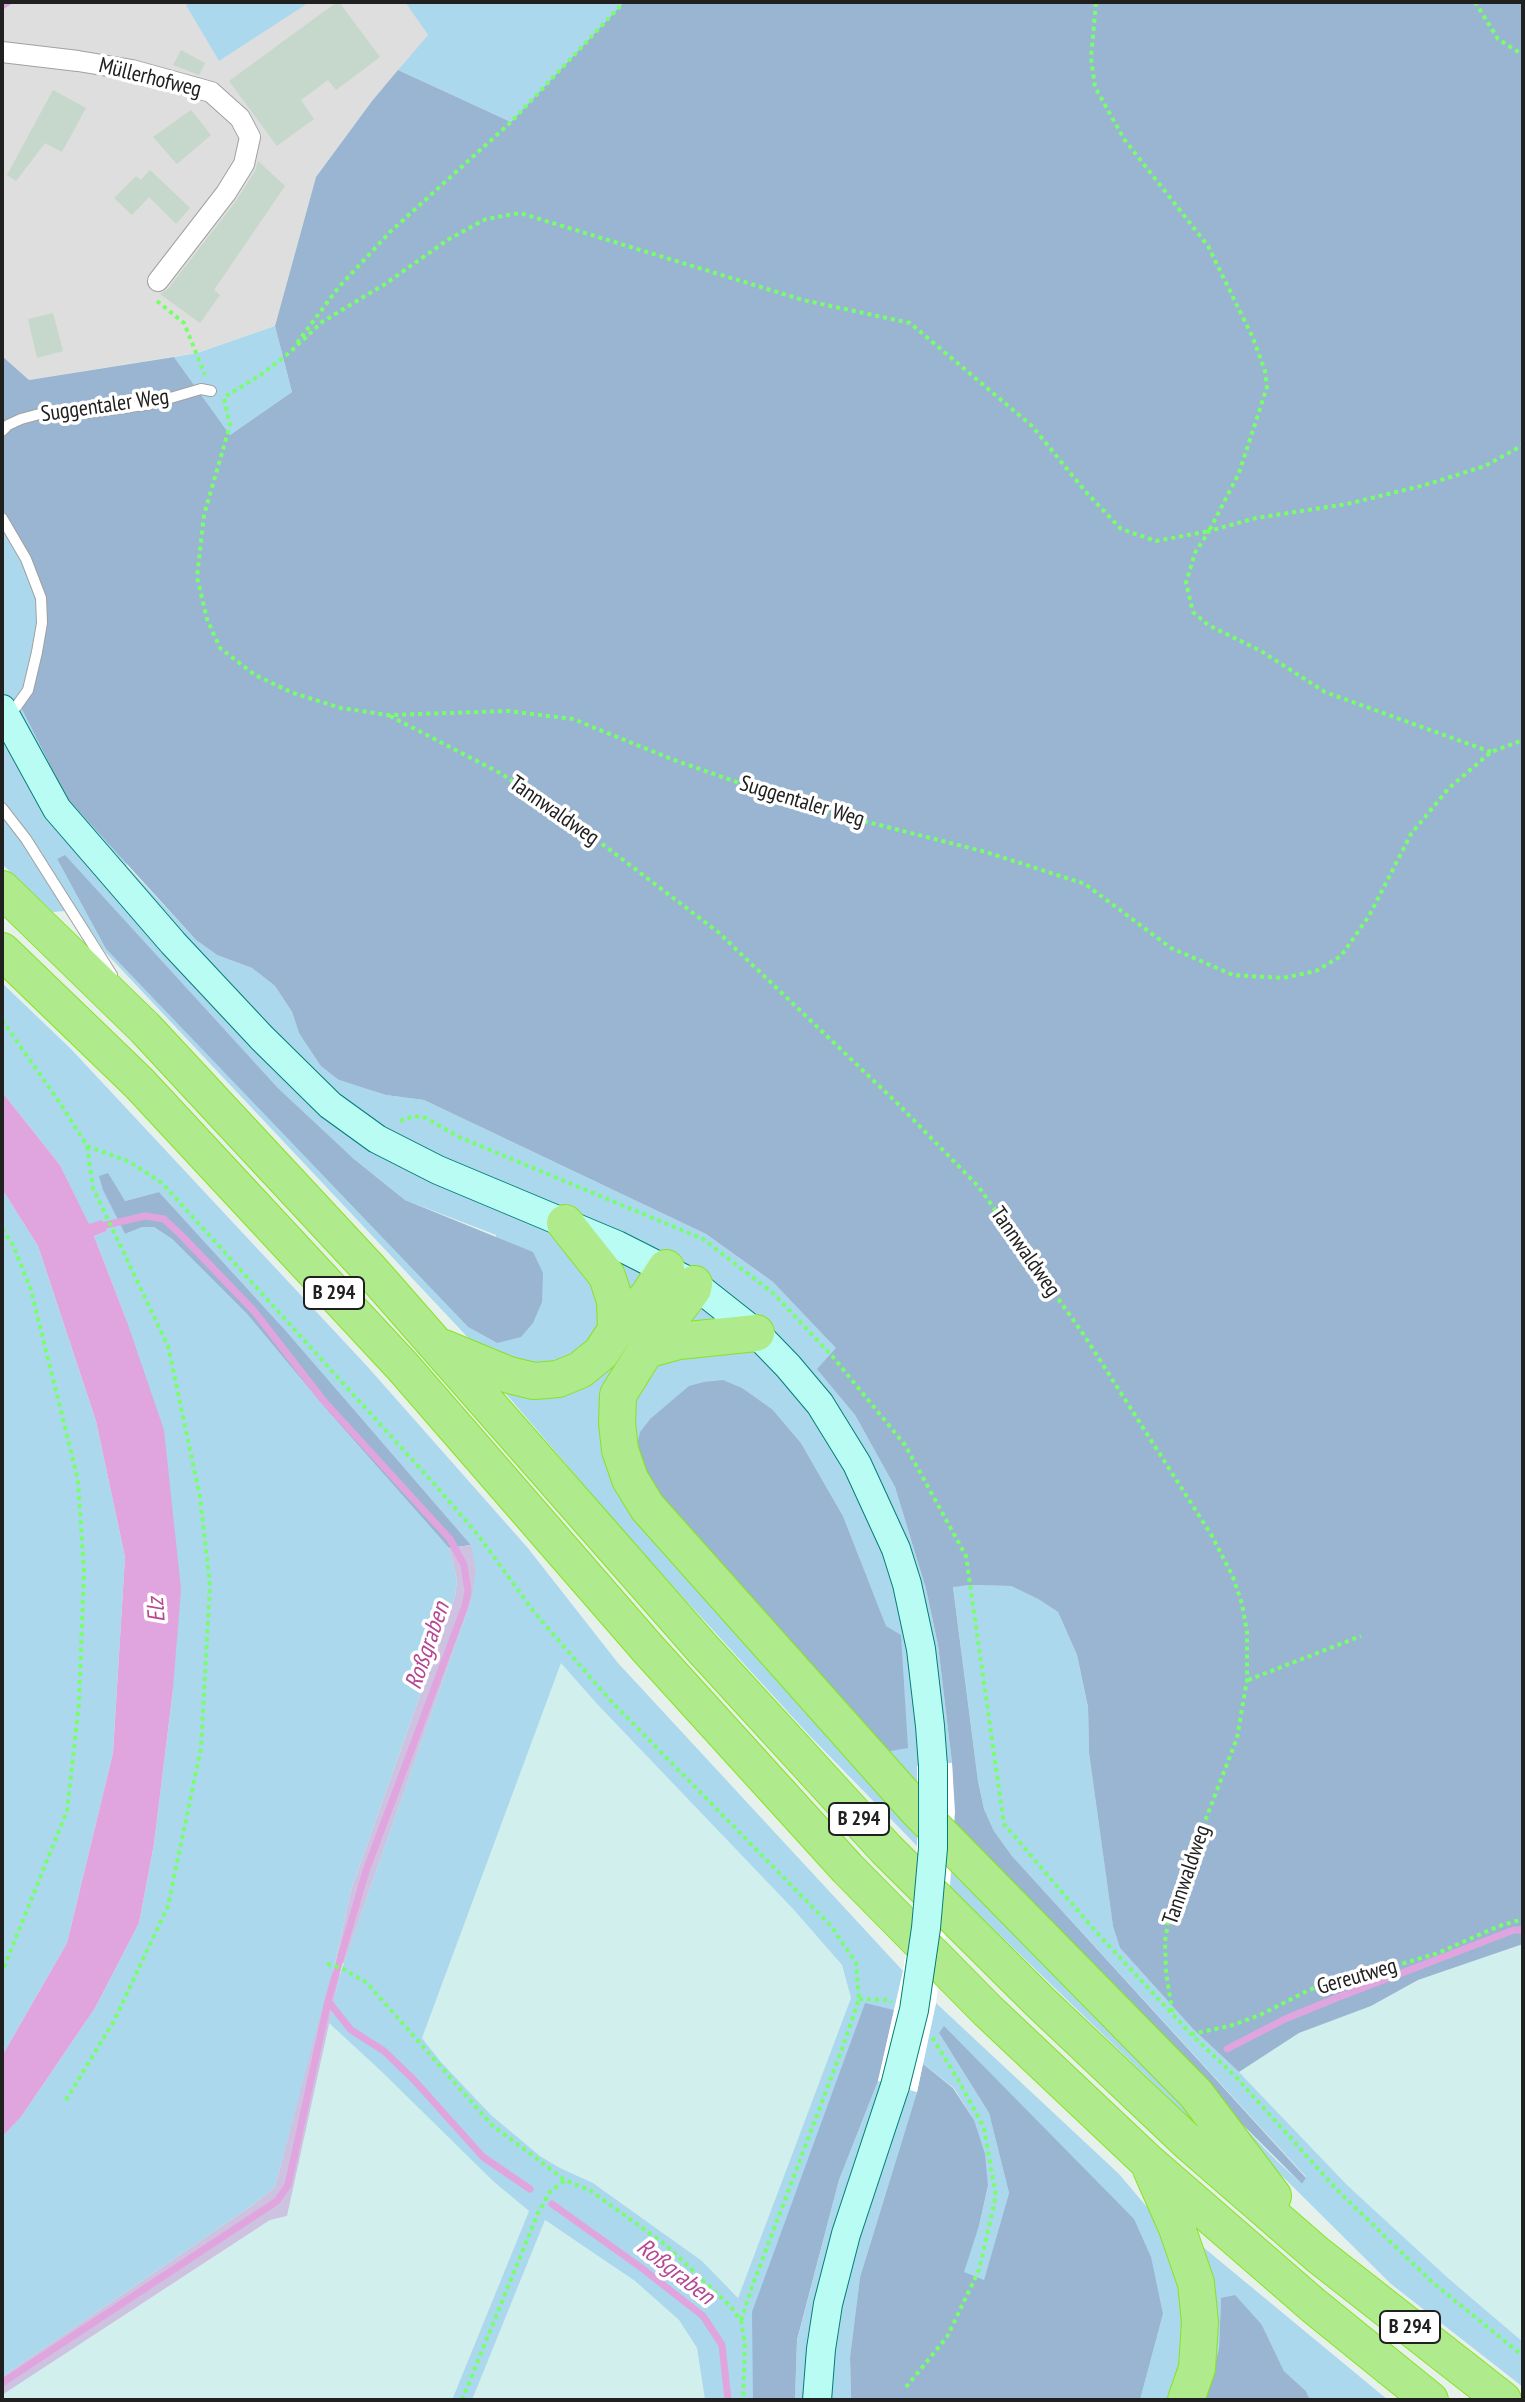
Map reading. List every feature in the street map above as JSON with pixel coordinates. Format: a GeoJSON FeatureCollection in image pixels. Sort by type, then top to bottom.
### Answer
{"type":"FeatureCollection","features":[{"type":"Feature","properties":{"kind":"highway","name":"B 294"},"geometry":{"type":"LineString","coordinates":[[2,889],[145,1028],[439,1346],[702,1648],[886,1849],[1040,2002],[1189,2143],[1318,2255],[1503,2400]]}},
{"type":"Feature","properties":{"kind":"highway","name":"B 294"},"geometry":{"type":"LineString","coordinates":[[2,951],[139,1083],[392,1356],[649,1650],[847,1868],[988,2011],[1147,2161],[1314,2306],[1430,2400]]}},
{"type":"Feature","properties":{"kind":"highway"},"geometry":{"type":"LineString","coordinates":[[565,1223],[607,1276],[615,1301],[616,1330]]}},
{"type":"Feature","properties":{"kind":"highway"},"geometry":{"type":"LineString","coordinates":[[680,1276],[693,1289],[646,1350],[618,1395],[620,1450],[630,1479],[647,1507],[918,1811],[1196,2094],[1318,2255]]}},
{"type":"Feature","properties":{"kind":"highway","name":"B 294"},"geometry":{"type":"LineString","coordinates":[[439,1346],[509,1375],[534,1381],[558,1379],[580,1370],[601,1353],[616,1330],[648,1296],[680,1276]]}},
{"type":"Feature","properties":{"kind":"highway"},"geometry":{"type":"LineString","coordinates":[[646,1350],[691,1339],[756,1333]]}},
{"type":"Feature","properties":{"kind":"highway"},"geometry":{"type":"LineString","coordinates":[[1147,2161],[1177,2228],[1196,2283],[1200,2322],[1197,2368],[1186,2400]]}},
{"type":"Feature","properties":{"kind":"street","name":"Müllerhofweg"},"geometry":{"type":"LineString","coordinates":[[2,52],[132,70],[211,92],[240,118],[250,137],[244,164],[226,193],[158,281]]}},
{"type":"Feature","properties":{"kind":"street"},"geometry":{"type":"LineString","coordinates":[[9,708],[57,809],[65,819],[173,943],[330,1105],[377,1139],[438,1170],[565,1223],[680,1276],[756,1333],[788,1366],[820,1404],[857,1464],[896,1549],[921,1649],[933,1766],[933,1848],[914,2010],[895,2086],[846,2234],[828,2304],[817,2400]]}},
{"type":"Feature","properties":{"kind":"lane","name":"Suggentaler Weg"},"geometry":{"type":"LineString","coordinates":[[2,431],[21,419],[47,412],[77,414],[150,404],[201,389],[211,391]]}},
{"type":"Feature","properties":{"kind":"lane"},"geometry":{"type":"LineString","coordinates":[[2,518],[26,559],[41,598],[42,623],[28,690],[9,708]]}},
{"type":"Feature","properties":{"kind":"lane"},"geometry":{"type":"LineString","coordinates":[[2,808],[26,839],[116,981]]}},
{"type":"Feature","properties":{"kind":"lane"},"geometry":{"type":"LineString","coordinates":[[123,992],[145,1028]]}},
{"type":"Feature","properties":{"kind":"path"},"geometry":{"type":"LineString","coordinates":[[289,353],[338,288],[390,232],[511,122],[624,2]]}},
{"type":"Feature","properties":{"kind":"path"},"geometry":{"type":"LineString","coordinates":[[1096,2],[1091,58],[1095,87],[1124,139],[1208,246],[1253,338],[1265,371],[1267,387],[1239,473],[1195,553],[1186,583],[1193,612],[1208,625],[1261,651],[1325,692],[1491,752]]}},
{"type":"Feature","properties":{"kind":"path"},"geometry":{"type":"LineString","coordinates":[[1475,2],[1498,39],[1523,55]]}},
{"type":"Feature","properties":{"kind":"path"},"geometry":{"type":"LineString","coordinates":[[289,353],[322,322],[385,284],[449,239],[486,219],[520,213],[803,300],[910,323],[1032,426],[1121,529],[1156,541],[1256,518],[1347,504],[1425,485],[1485,466],[1523,445]]}},
{"type":"Feature","properties":{"kind":"path"},"geometry":{"type":"LineString","coordinates":[[158,281],[150,295],[184,323],[211,391]]}},
{"type":"Feature","properties":{"kind":"path","name":"Suggentaler Weg"},"geometry":{"type":"LineString","coordinates":[[289,353],[224,397],[230,425],[204,515],[197,577],[207,619],[220,648],[255,675],[293,693],[341,708],[388,715],[508,711],[573,719],[674,760],[808,807],[986,852],[1085,884],[1171,948],[1233,975],[1283,978],[1316,971],[1341,956],[1369,916],[1411,834],[1448,789],[1491,752],[1523,740]]}},
{"type":"Feature","properties":{"kind":"path","name":"Tannwaldweg"},"geometry":{"type":"LineString","coordinates":[[388,715],[502,774],[597,840],[718,932],[898,1104],[978,1186],[1084,1335],[1212,1536],[1233,1577],[1242,1604],[1247,1632],[1247,1680],[1237,1738],[1170,1912],[1165,1941],[1173,2015],[1191,2034]]}},
{"type":"Feature","properties":{"kind":"path"},"geometry":{"type":"LineString","coordinates":[[2,1020],[87,1146],[93,1188],[168,1346],[200,1497],[210,1585],[201,1748],[168,1906],[114,2021],[66,2100]]}},
{"type":"Feature","properties":{"kind":"path"},"geometry":{"type":"LineString","coordinates":[[87,1146],[130,1162],[162,1183],[478,1535],[534,1612],[610,1700],[831,1926],[856,1963],[859,1999],[741,2321]]}},
{"type":"Feature","properties":{"kind":"path"},"geometry":{"type":"LineString","coordinates":[[2,1229],[13,1245],[31,1290],[78,1480],[84,1573],[79,1703],[67,1811],[2,1972]]}},
{"type":"Feature","properties":{"kind":"path"},"geometry":{"type":"LineString","coordinates":[[1247,1680],[1361,1636]]}},
{"type":"Feature","properties":{"kind":"path","name":"Gereutweg"},"geometry":{"type":"LineString","coordinates":[[1191,2034],[1230,2026],[1336,1980],[1438,1953],[1499,1926],[1523,1919]]}},
{"type":"Feature","properties":{"kind":"path"},"geometry":{"type":"LineString","coordinates":[[327,1964],[342,1968],[367,1983],[492,2125],[565,2180],[591,2191],[666,2245],[731,2307],[741,2321],[745,2344],[743,2400]]}},
{"type":"Feature","properties":{"kind":"path"},"geometry":{"type":"LineString","coordinates":[[859,1999],[889,2000],[901,2010]]}},
{"type":"Feature","properties":{"kind":"path"},"geometry":{"type":"LineString","coordinates":[[906,2387],[947,2337],[979,2270],[996,2196],[984,2128],[935,2040],[923,2030]]}},
{"type":"Feature","properties":{"kind":"path"},"geometry":{"type":"LineString","coordinates":[[1191,2034],[1236,2077],[1339,2192],[1432,2282],[1523,2356]]}},
{"type":"Feature","properties":{"kind":"path"},"geometry":{"type":"LineString","coordinates":[[462,2400],[538,2213],[550,2192],[565,2180]]}},
{"type":"Feature","properties":{"kind":"shaded area"},"geometry":{"type":"Polygon","coordinates":[[[2,2],[191,2],[187,5],[219,61],[310,2],[405,2],[428,35],[372,101],[316,177],[275,326],[196,353],[29,380],[2,356],[2,2]]]}},
{"type":"Feature","properties":{"kind":"shaded area"},"geometry":{"type":"Polygon","coordinates":[[[191,2],[310,2],[219,61],[186,5],[191,2]]]}},
{"type":"Feature","properties":{"kind":"shaded area"},"geometry":{"type":"Polygon","coordinates":[[[405,2],[624,2],[511,122],[398,70],[428,35],[405,2]]]}},
{"type":"Feature","properties":{"kind":"shaded area"},"geometry":{"type":"Polygon","coordinates":[[[624,2],[1523,2],[1523,1944],[1418,1980],[1371,2006],[1299,2033],[1239,2072],[1193,2029],[1120,1948],[1113,1926],[1089,1753],[1088,1707],[1077,1655],[1058,1612],[1011,1586],[953,1587],[978,1781],[984,1809],[994,1831],[1012,1856],[1306,2178],[1302,2184],[1206,2088],[954,1823],[952,1763],[938,1645],[926,1589],[895,1487],[855,1415],[817,1369],[836,1348],[773,1282],[706,1234],[424,1100],[386,1095],[339,1080],[321,1066],[299,1033],[292,1012],[275,986],[252,968],[217,955],[196,940],[66,797],[21,707],[44,598],[2,507],[2,356],[29,380],[174,357],[230,435],[292,392],[275,326],[316,177],[398,70],[511,122],[624,2]]]}},
{"type":"Feature","properties":{"kind":"shaded area"},"geometry":{"type":"Polygon","coordinates":[[[275,326],[292,392],[230,435],[174,357],[197,353],[275,326]]]}},
{"type":"Feature","properties":{"kind":"shaded area"},"geometry":{"type":"Polygon","coordinates":[[[2,507],[27,556],[127,866],[196,940],[217,955],[252,968],[275,986],[292,1012],[299,1033],[339,1080],[386,1095],[424,1100],[706,1234],[773,1282],[837,1348],[818,1369],[855,1415],[895,1487],[926,1589],[938,1645],[952,1763],[917,1766],[917,1846],[810,1736],[636,1546],[501,1388],[475,1345],[105,952],[77,910],[53,912],[2,864],[2,507]],[[65,856],[57,859],[106,949],[468,1327],[497,1343],[496,1235],[405,1200],[354,1159],[278,1088],[65,856]],[[689,1387],[651,1418],[886,1627],[843,1516],[801,1443],[773,1410],[689,1387]]]}},
{"type":"Feature","properties":{"kind":"shaded area"},"geometry":{"type":"Polygon","coordinates":[[[65,855],[278,1088],[354,1159],[405,1200],[533,1252],[543,1273],[542,1302],[533,1323],[521,1337],[497,1343],[468,1327],[106,949],[57,859],[65,855]]]}},
{"type":"Feature","properties":{"kind":"shaded area"},"geometry":{"type":"Polygon","coordinates":[[[2,983],[71,1049],[366,1365],[527,1547],[618,1663],[903,1971],[894,2010],[865,2004],[753,2312],[753,2400],[705,2400],[697,2348],[679,2320],[635,2281],[545,2220],[472,2400],[452,2400],[529,2211],[494,2182],[329,2023],[340,1974],[471,1600],[471,1545],[286,1331],[159,1192],[125,1201],[103,1189],[125,1234],[142,1227],[154,1227],[172,1239],[247,1314],[449,1548],[457,1580],[455,1597],[351,1890],[336,1960],[275,2187],[2,2377],[2,2137],[21,2117],[95,2008],[139,1923],[154,1844],[173,1689],[126,1319],[94,1236],[107,1231],[102,1221],[89,1225],[60,1165],[2,1092],[2,983]],[[561,1663],[422,2038],[491,2115],[540,2156],[593,2183],[702,2261],[738,2298],[851,1998],[842,1965],[794,1910],[561,1663]]]}},
{"type":"Feature","properties":{"kind":"shaded area"},"geometry":{"type":"Polygon","coordinates":[[[108,1173],[125,1201],[159,1192],[286,1331],[471,1545],[449,1548],[247,1314],[172,1239],[154,1227],[142,1227],[125,1234],[99,1176],[108,1173]]]}},
{"type":"Feature","properties":{"kind":"shaded area"},"geometry":{"type":"Polygon","coordinates":[[[2,1189],[38,1246],[96,1421],[125,1557],[113,1753],[67,1943],[2,2056],[2,1189]]]}},
{"type":"Feature","properties":{"kind":"shaded area"},"geometry":{"type":"Polygon","coordinates":[[[723,1380],[742,1388],[773,1410],[801,1443],[843,1516],[886,1626],[901,1635],[908,1748],[885,1752],[643,1477],[638,1441],[640,1432],[651,1418],[689,1386],[723,1380]]]}},
{"type":"Feature","properties":{"kind":"shaded area"},"geometry":{"type":"Polygon","coordinates":[[[471,1545],[476,1570],[471,1600],[344,1963],[336,1960],[351,1890],[455,1597],[457,1580],[449,1548],[471,1545]]]}},
{"type":"Feature","properties":{"kind":"shaded area"},"geometry":{"type":"Polygon","coordinates":[[[953,1586],[1011,1586],[1058,1612],[1077,1655],[1088,1707],[1089,1753],[1113,1925],[1120,1948],[1193,2029],[1239,2072],[1347,2185],[1523,2342],[1523,2387],[1391,2284],[1270,2164],[1198,2126],[950,1887],[952,1863],[1206,2088],[1302,2184],[1306,2177],[1012,1856],[994,1831],[984,1809],[978,1781],[953,1586]]]}},
{"type":"Feature","properties":{"kind":"shaded area"},"geometry":{"type":"Polygon","coordinates":[[[561,1662],[842,1965],[851,1998],[738,2298],[702,2261],[593,2183],[540,2156],[491,2115],[422,2038],[561,1662]]]}},
{"type":"Feature","properties":{"kind":"shaded area"},"geometry":{"type":"Polygon","coordinates":[[[1523,1944],[1523,2342],[1347,2185],[1239,2072],[1299,2033],[1371,2006],[1418,1980],[1523,1944]]]}},
{"type":"Feature","properties":{"kind":"shaded area"},"geometry":{"type":"Polygon","coordinates":[[[332,1971],[340,1974],[287,2216],[270,2220],[2,2395],[2,2377],[275,2187],[332,1971]]]}},
{"type":"Feature","properties":{"kind":"shaded area"},"geometry":{"type":"Polygon","coordinates":[[[865,2003],[894,2010],[878,2081],[839,2180],[797,2340],[795,2400],[753,2400],[752,2312],[865,2003]]]}},
{"type":"Feature","properties":{"kind":"shaded area"},"geometry":{"type":"Polygon","coordinates":[[[936,2003],[1119,2174],[1157,2219],[1198,2253],[1203,2247],[1388,2400],[1310,2400],[1306,2391],[1284,2371],[1262,2325],[1221,2299],[1219,2348],[1206,2400],[1140,2400],[1163,2314],[939,2033],[989,2113],[1009,2193],[984,2281],[963,2272],[988,2187],[974,2120],[954,2088],[923,2064],[936,2003]]]}},
{"type":"Feature","properties":{"kind":"shaded area"},"geometry":{"type":"Polygon","coordinates":[[[329,2023],[494,2182],[529,2211],[452,2400],[2,2400],[2,2395],[270,2220],[287,2216],[329,2023]]]}},
{"type":"Feature","properties":{"kind":"shaded area"},"geometry":{"type":"Polygon","coordinates":[[[944,2026],[1134,2219],[1151,2257],[1163,2314],[1140,2400],[851,2400],[850,2357],[860,2277],[923,2064],[953,2088],[974,2120],[985,2154],[988,2186],[964,2272],[984,2280],[1009,2193],[989,2113],[939,2033],[944,2026]]]}},
{"type":"Feature","properties":{"kind":"shaded area"},"geometry":{"type":"Polygon","coordinates":[[[878,2081],[917,2092],[860,2277],[850,2357],[851,2400],[795,2400],[797,2341],[839,2180],[878,2081]]]}},
{"type":"Feature","properties":{"kind":"shaded area"},"geometry":{"type":"Polygon","coordinates":[[[545,2220],[635,2281],[679,2320],[697,2348],[705,2400],[472,2400],[545,2220]]]}},
{"type":"Feature","properties":{"kind":"shaded area"},"geometry":{"type":"Polygon","coordinates":[[[1235,2295],[1262,2325],[1284,2371],[1306,2391],[1310,2400],[1206,2400],[1219,2348],[1221,2298],[1235,2295]]]}},
{"type":"Feature","properties":{"kind":"water","name":"Elz"},"geometry":{"type":"Polygon","coordinates":[[[2,1092],[60,1165],[89,1224],[102,1220],[107,1231],[94,1236],[164,1430],[181,1589],[173,1689],[154,1844],[139,1923],[95,2008],[21,2117],[2,2137],[2,2056],[67,1943],[113,1753],[125,1557],[96,1421],[38,1246],[2,1189],[2,1092]]]}},
{"type":"Feature","properties":{"kind":"pier"},"geometry":{"type":"Polygon","coordinates":[[[952,1763],[955,1812],[946,1930],[936,2003],[917,2092],[878,2081],[903,1971],[912,1911],[917,1846],[917,1766],[952,1763]]]}},
{"type":"Feature","properties":{"kind":"building"},"geometry":{"type":"Polygon","coordinates":[[[337,2],[380,57],[336,90],[328,80],[301,100],[314,119],[277,146],[229,81],[337,2]]]}},
{"type":"Feature","properties":{"kind":"building"},"geometry":{"type":"Polygon","coordinates":[[[181,50],[205,63],[199,75],[173,65],[181,50]]]}},
{"type":"Feature","properties":{"kind":"building"},"geometry":{"type":"Polygon","coordinates":[[[53,90],[86,108],[62,152],[45,143],[16,181],[7,175],[53,90]]]}},
{"type":"Feature","properties":{"kind":"building"},"geometry":{"type":"Polygon","coordinates":[[[191,110],[211,135],[177,164],[153,137],[191,110]]]}},
{"type":"Feature","properties":{"kind":"building"},"geometry":{"type":"Polygon","coordinates":[[[258,161],[285,186],[214,290],[220,295],[200,323],[160,294],[168,289],[236,201],[258,161]]]}},
{"type":"Feature","properties":{"kind":"building"},"geometry":{"type":"Polygon","coordinates":[[[150,170],[190,208],[176,224],[149,197],[132,215],[114,198],[136,176],[141,180],[150,170]]]}},
{"type":"Feature","properties":{"kind":"building"},"geometry":{"type":"Polygon","coordinates":[[[53,313],[63,351],[37,358],[28,319],[53,313]]]}},
{"type":"Feature","properties":{"kind":"waterway"},"geometry":{"type":"LineString","coordinates":[[2,6],[8,2]]}},
{"type":"Feature","properties":{"kind":"waterway","name":"Roßgraben"},"geometry":{"type":"LineString","coordinates":[[97,1227],[145,1216],[164,1219],[254,1311],[323,1400],[450,1539],[464,1565],[468,1591],[465,1606],[366,1871],[328,2001],[351,2030],[384,2051],[414,2080],[483,2157],[530,2189]]}},
{"type":"Feature","properties":{"kind":"waterway"},"geometry":{"type":"LineString","coordinates":[[1227,2049],[1285,2019],[1339,1997],[1514,1930],[1523,1930]]}},
{"type":"Feature","properties":{"kind":"waterway"},"geometry":{"type":"LineString","coordinates":[[2,2383],[277,2201],[288,2185],[328,2001]]}},
{"type":"Feature","properties":{"kind":"waterway","name":"Roßgraben"},"geometry":{"type":"LineString","coordinates":[[552,2204],[703,2316],[722,2345],[728,2400]]}}]}
